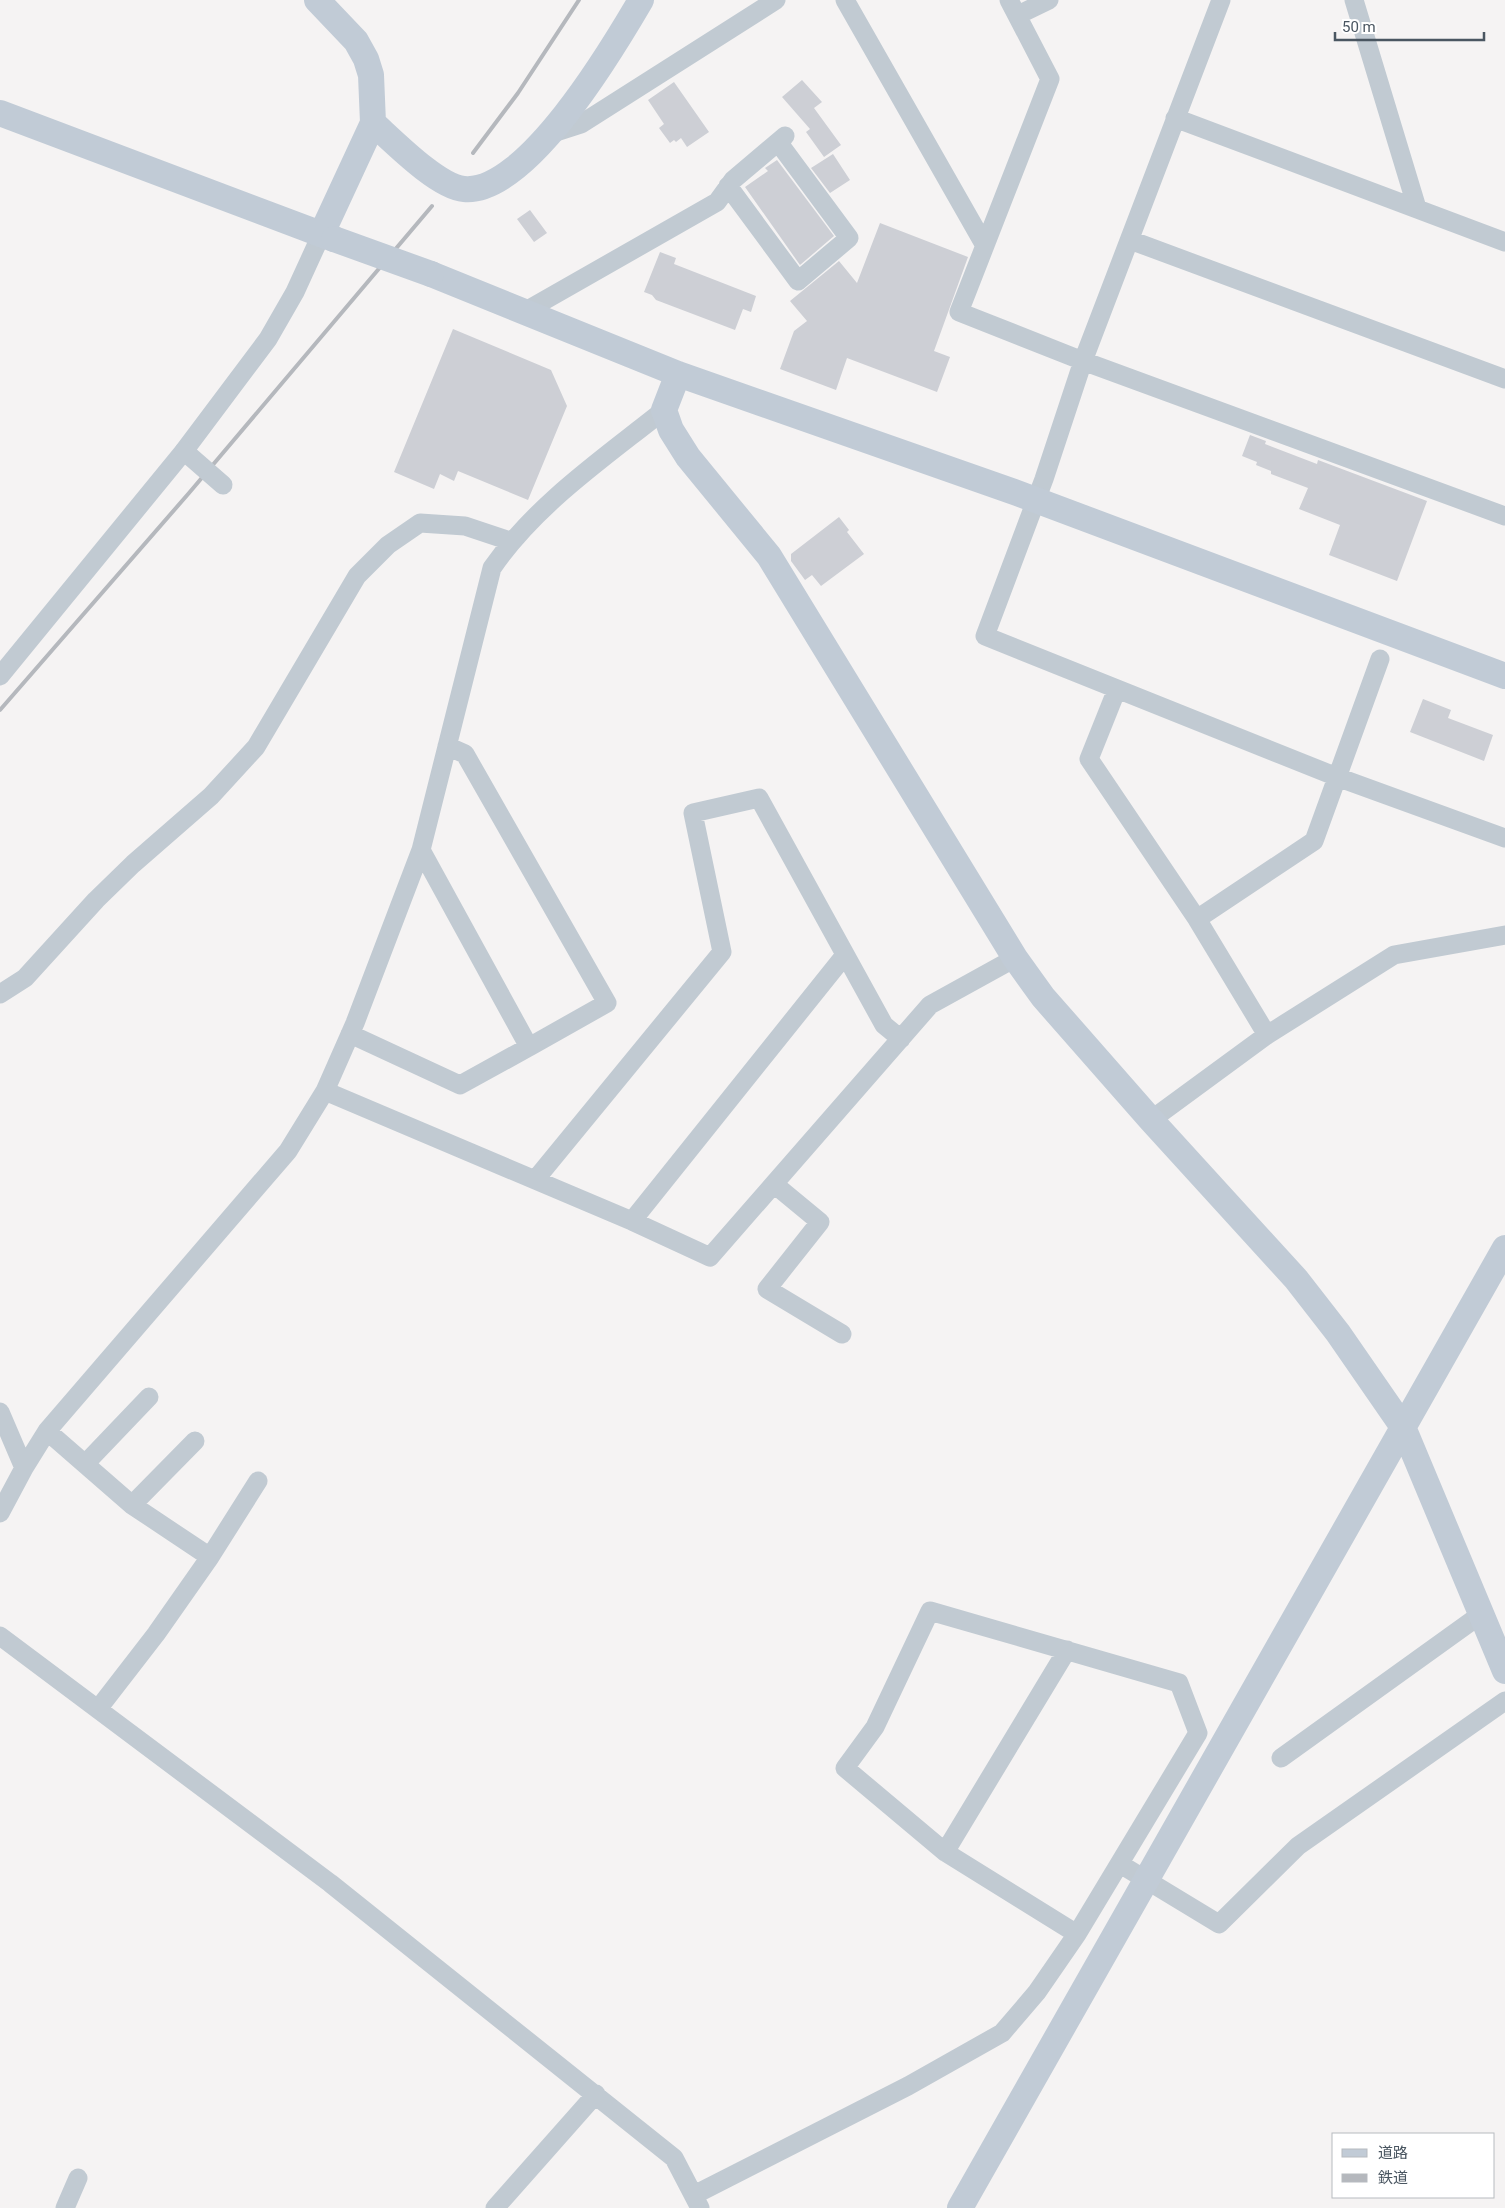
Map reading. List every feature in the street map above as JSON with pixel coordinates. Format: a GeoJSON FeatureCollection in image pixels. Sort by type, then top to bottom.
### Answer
{"type":"FeatureCollection","features":[{"type":"Feature","properties":{"kind":"street"},"geometry":{"type":"LineString","coordinates":[[0,676],[184,451],[268,339],[328,236],[373,123],[371,75],[366,59],[356,41],[317,0]]}},
{"type":"Feature","properties":{"kind":"street"},"geometry":{"type":"LineString","coordinates":[[373,123],[442,181],[463,190],[479,189],[520,164],[550,134],[589,83],[642,0]]}},
{"type":"Feature","properties":{"kind":"street"},"geometry":{"type":"LineString","coordinates":[[550,134],[581,124],[776,0]]}},
{"type":"Feature","properties":{"kind":"street"},"geometry":{"type":"LineString","coordinates":[[845,0],[984,244]]}},
{"type":"Feature","properties":{"kind":"street"},"geometry":{"type":"LineString","coordinates":[[1049,0],[1014,8],[1050,79],[959,312],[1083,362],[1505,516]]}},
{"type":"Feature","properties":{"kind":"street"},"geometry":{"type":"LineString","coordinates":[[1221,0],[1083,362],[1036,500],[985,636],[1337,777],[1505,838]]}},
{"type":"Feature","properties":{"kind":"street"},"geometry":{"type":"LineString","coordinates":[[1354,0],[1417,208]]}},
{"type":"Feature","properties":{"kind":"street"},"geometry":{"type":"LineString","coordinates":[[0,113],[432,274],[678,374],[1036,500],[1505,676]]}},
{"type":"Feature","properties":{"kind":"street"},"geometry":{"type":"LineString","coordinates":[[1175,118],[1505,242]]}},
{"type":"Feature","properties":{"kind":"street"},"geometry":{"type":"LineString","coordinates":[[524,312],[716,202],[728,186],[782,139],[849,238],[798,281],[728,186]]}},
{"type":"Feature","properties":{"kind":"street"},"geometry":{"type":"LineString","coordinates":[[1130,240],[1505,380]]}},
{"type":"Feature","properties":{"kind":"street"},"geometry":{"type":"LineString","coordinates":[[0,1513],[24,1468],[47,1431],[288,1151],[325,1091],[350,1034],[421,850],[492,568],[510,541],[571,485],[664,410],[678,374]]}},
{"type":"Feature","properties":{"kind":"street"},"geometry":{"type":"LineString","coordinates":[[664,410],[671,430],[688,457],[769,556],[1015,958],[1043,997],[1151,1120],[1296,1279],[1338,1334],[1403,1427],[1505,1671]]}},
{"type":"Feature","properties":{"kind":"street"},"geometry":{"type":"LineString","coordinates":[[184,451],[223,485]]}},
{"type":"Feature","properties":{"kind":"street"},"geometry":{"type":"LineString","coordinates":[[0,994],[25,978],[96,900],[133,864],[211,796],[256,747],[357,576],[388,545],[420,523],[465,526],[510,541]]}},
{"type":"Feature","properties":{"kind":"street"},"geometry":{"type":"LineString","coordinates":[[1197,919],[1314,841],[1380,659]]}},
{"type":"Feature","properties":{"kind":"street"},"geometry":{"type":"LineString","coordinates":[[1117,688],[1089,759],[1197,919],[1267,1035]]}},
{"type":"Feature","properties":{"kind":"street"},"geometry":{"type":"LineString","coordinates":[[350,1034],[460,1085],[607,1003],[465,754],[447,746]]}},
{"type":"Feature","properties":{"kind":"street"},"geometry":{"type":"LineString","coordinates":[[535,1180],[722,952],[693,813],[759,798],[884,1025],[900,1039]]}},
{"type":"Feature","properties":{"kind":"street"},"geometry":{"type":"LineString","coordinates":[[421,850],[529,1047]]}},
{"type":"Feature","properties":{"kind":"street"},"geometry":{"type":"LineString","coordinates":[[1151,1120],[1267,1035],[1394,955],[1505,935]]}},
{"type":"Feature","properties":{"kind":"street"},"geometry":{"type":"LineString","coordinates":[[632,1222],[845,956]]}},
{"type":"Feature","properties":{"kind":"street"},"geometry":{"type":"LineString","coordinates":[[325,1091],[710,1257],[930,1005],[1015,958]]}},
{"type":"Feature","properties":{"kind":"street"},"geometry":{"type":"LineString","coordinates":[[774,1184],[820,1222],[767,1289],[842,1334]]}},
{"type":"Feature","properties":{"kind":"street"},"geometry":{"type":"LineString","coordinates":[[960,2208],[1505,1248]]}},
{"type":"Feature","properties":{"kind":"street"},"geometry":{"type":"LineString","coordinates":[[84,1464],[149,1397]]}},
{"type":"Feature","properties":{"kind":"street"},"geometry":{"type":"LineString","coordinates":[[0,1412],[24,1468]]}},
{"type":"Feature","properties":{"kind":"street"},"geometry":{"type":"LineString","coordinates":[[47,1431],[132,1505],[210,1557]]}},
{"type":"Feature","properties":{"kind":"street"},"geometry":{"type":"LineString","coordinates":[[132,1505],[195,1440]]}},
{"type":"Feature","properties":{"kind":"street"},"geometry":{"type":"LineString","coordinates":[[98,1709],[156,1634],[210,1557],[258,1481]]}},
{"type":"Feature","properties":{"kind":"street"},"geometry":{"type":"LineString","coordinates":[[0,1636],[330,1882],[596,2094],[674,2158],[697,2201],[1002,2033],[1037,1992],[1077,1934],[1198,1733],[1179,1683],[930,1611],[875,1727],[845,1768],[945,1852],[1077,1934]]}},
{"type":"Feature","properties":{"kind":"street"},"geometry":{"type":"LineString","coordinates":[[1282,1758],[1480,1615]]}},
{"type":"Feature","properties":{"kind":"street"},"geometry":{"type":"LineString","coordinates":[[945,1852],[1067,1650]]}},
{"type":"Feature","properties":{"kind":"street"},"geometry":{"type":"LineString","coordinates":[[1120,1864],[1219,1924],[1298,1846],[1505,1701]]}},
{"type":"Feature","properties":{"kind":"street"},"geometry":{"type":"LineString","coordinates":[[494,2208],[596,2094]]}},
{"type":"Feature","properties":{"kind":"street"},"geometry":{"type":"LineString","coordinates":[[65,2208],[78,2178]]}},
{"type":"Feature","properties":{"kind":"building"},"geometry":{"type":"Polygon","coordinates":[[[802,80],[822,102],[814,108],[841,145],[824,157],[806,132],[810,129],[782,97],[802,80]]]}},
{"type":"Feature","properties":{"kind":"building"},"geometry":{"type":"Polygon","coordinates":[[[674,82],[709,132],[687,147],[681,138],[676,142],[674,140],[670,143],[659,128],[664,124],[648,100],[674,82]]]}},
{"type":"Feature","properties":{"kind":"building"},"geometry":{"type":"Polygon","coordinates":[[[833,154],[850,180],[830,193],[811,168],[833,154]]]}},
{"type":"Feature","properties":{"kind":"building"},"geometry":{"type":"Polygon","coordinates":[[[777,160],[834,236],[800,265],[745,187],[768,171],[765,168],[777,160]]]}},
{"type":"Feature","properties":{"kind":"building"},"geometry":{"type":"Polygon","coordinates":[[[530,210],[547,233],[534,242],[517,219],[530,210]]]}},
{"type":"Feature","properties":{"kind":"building"},"geometry":{"type":"Polygon","coordinates":[[[880,223],[968,257],[934,351],[950,357],[937,392],[847,358],[836,390],[780,369],[794,331],[807,321],[790,301],[839,261],[857,283],[880,223]]]}},
{"type":"Feature","properties":{"kind":"building"},"geometry":{"type":"Polygon","coordinates":[[[660,252],[676,258],[674,264],[756,296],[751,312],[743,309],[735,330],[656,300],[652,295],[644,292],[660,252]]]}},
{"type":"Feature","properties":{"kind":"building"},"geometry":{"type":"Polygon","coordinates":[[[453,329],[551,370],[567,406],[528,500],[458,471],[454,481],[440,474],[434,489],[394,472],[453,329]]]}},
{"type":"Feature","properties":{"kind":"building"},"geometry":{"type":"Polygon","coordinates":[[[1250,435],[1266,441],[1265,444],[1317,464],[1318,460],[1427,501],[1397,581],[1329,555],[1340,525],[1299,509],[1308,488],[1271,474],[1271,471],[1256,465],[1257,462],[1242,456],[1250,435]]]}},
{"type":"Feature","properties":{"kind":"building"},"geometry":{"type":"Polygon","coordinates":[[[839,517],[849,530],[847,532],[864,554],[821,586],[812,575],[805,580],[791,561],[791,554],[839,517]]]}},
{"type":"Feature","properties":{"kind":"building"},"geometry":{"type":"Polygon","coordinates":[[[1423,699],[1451,710],[1448,718],[1493,735],[1484,761],[1410,732],[1423,699]]]}},
{"type":"Feature","properties":{"kind":"railway"},"geometry":{"type":"LineString","coordinates":[[473,153],[518,93],[579,0]]}},
{"type":"Feature","properties":{"kind":"railway"},"geometry":{"type":"LineString","coordinates":[[0,710],[189,493],[432,206]]}}]}
